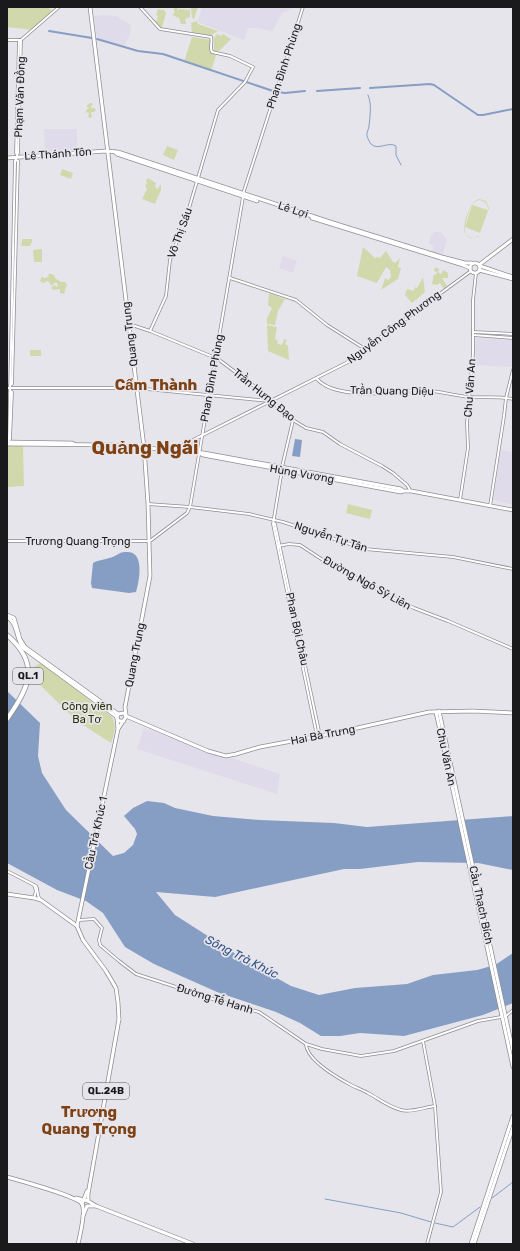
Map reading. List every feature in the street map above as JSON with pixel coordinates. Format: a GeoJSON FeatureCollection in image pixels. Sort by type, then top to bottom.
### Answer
{"type":"FeatureCollection","features":[{"type":"Feature","properties":{"kind":"highway","name":"QL.1"},"geometry":{"type":"LineString","coordinates":[[7,635],[21,650],[26,661],[28,674],[27,685],[23,696],[7,719]]}},
{"type":"Feature","properties":{"kind":"main road","name":"Quang Trung"},"geometry":{"type":"LineString","coordinates":[[90,7],[144,448],[150,541],[151,571],[125,707],[125,718]]}},
{"type":"Feature","properties":{"kind":"main road","name":"Lê Lợi"},"geometry":{"type":"LineString","coordinates":[[108,151],[137,159],[243,195],[358,232],[464,265],[470,270],[478,270],[476,263],[465,263],[432,255]]}},
{"type":"Feature","properties":{"kind":"main road","name":"Lê Thánh Tôn"},"geometry":{"type":"LineString","coordinates":[[7,158],[108,151]]}},
{"type":"Feature","properties":{"kind":"main road"},"geometry":{"type":"LineString","coordinates":[[478,270],[513,239]]}},
{"type":"Feature","properties":{"kind":"main road"},"geometry":{"type":"LineString","coordinates":[[470,270],[472,263]]}},
{"type":"Feature","properties":{"kind":"main road"},"geometry":{"type":"LineString","coordinates":[[478,270],[513,278]]}},
{"type":"Feature","properties":{"kind":"main road","name":"Hùng Vương"},"geometry":{"type":"LineString","coordinates":[[8,442],[60,443],[176,450],[199,453],[203,456],[236,460],[388,488],[401,492],[411,491],[513,510]]}},
{"type":"Feature","properties":{"kind":"main road"},"geometry":{"type":"LineString","coordinates":[[7,616],[14,618],[20,639],[25,647],[67,680],[118,715],[120,722],[125,718]]}},
{"type":"Feature","properties":{"kind":"main road","name":"Quang Trung"},"geometry":{"type":"LineString","coordinates":[[118,715],[125,707]]}},
{"type":"Feature","properties":{"kind":"main road","name":"Hai Bà Trưng"},"geometry":{"type":"LineString","coordinates":[[125,718],[139,722],[208,751],[226,756],[260,747],[419,714],[437,712],[513,713]]}},
{"type":"Feature","properties":{"kind":"main road","name":"Chu Văn An"},"geometry":{"type":"LineString","coordinates":[[437,712],[457,802]]}},
{"type":"Feature","properties":{"kind":"main road"},"geometry":{"type":"LineString","coordinates":[[118,715],[124,713],[125,718]]}},
{"type":"Feature","properties":{"kind":"main road"},"geometry":{"type":"LineString","coordinates":[[118,715],[118,729]]}},
{"type":"Feature","properties":{"kind":"main road"},"geometry":{"type":"LineString","coordinates":[[118,729],[125,718]]}},
{"type":"Feature","properties":{"kind":"main road","name":"Cầu Trà Khúc 1"},"geometry":{"type":"LineString","coordinates":[[78,928],[80,910],[118,729]]}},
{"type":"Feature","properties":{"kind":"main road","name":"Cầu Thạch Bích"},"geometry":{"type":"LineString","coordinates":[[457,802],[504,1016]]}},
{"type":"Feature","properties":{"kind":"main road","name":"QL.24B"},"geometry":{"type":"LineString","coordinates":[[7,894],[41,900],[78,928],[83,940],[106,971],[116,988],[119,1020],[94,1163],[88,1189],[82,1204]]}},
{"type":"Feature","properties":{"kind":"main road"},"geometry":{"type":"LineString","coordinates":[[504,1016],[513,1051]]}},
{"type":"Feature","properties":{"kind":"main road"},"geometry":{"type":"LineString","coordinates":[[504,1016],[513,1065]]}},
{"type":"Feature","properties":{"kind":"main road"},"geometry":{"type":"LineString","coordinates":[[474,1244],[513,1116]]}},
{"type":"Feature","properties":{"kind":"main road"},"geometry":{"type":"LineString","coordinates":[[492,1186],[513,1127]]}},
{"type":"Feature","properties":{"kind":"main road"},"geometry":{"type":"LineString","coordinates":[[7,1177],[72,1198],[87,1206],[96,1206]]}},
{"type":"Feature","properties":{"kind":"main road","name":"QL.24B"},"geometry":{"type":"LineString","coordinates":[[87,1206],[89,1203],[88,1189]]}},
{"type":"Feature","properties":{"kind":"main road"},"geometry":{"type":"LineString","coordinates":[[72,1198],[84,1199],[96,1206],[194,1244]]}},
{"type":"Feature","properties":{"kind":"main road"},"geometry":{"type":"LineString","coordinates":[[82,1204],[83,1216]]}},
{"type":"Feature","properties":{"kind":"main road"},"geometry":{"type":"LineString","coordinates":[[78,1244],[83,1216],[87,1206]]}},
{"type":"Feature","properties":{"kind":"main road"},"geometry":{"type":"LineString","coordinates":[[471,1244],[476,1236]]}},
{"type":"Feature","properties":{"kind":"street"},"geometry":{"type":"LineString","coordinates":[[7,40],[20,40],[59,7]]}},
{"type":"Feature","properties":{"kind":"street","name":"Võ Thị Sáu"},"geometry":{"type":"LineString","coordinates":[[140,7],[158,28],[167,31],[211,37],[212,52],[233,57],[253,67],[245,82],[218,110],[187,215],[170,260],[166,296],[150,331]]}},
{"type":"Feature","properties":{"kind":"street","name":"Phan Đình Phùng"},"geometry":{"type":"LineString","coordinates":[[190,507],[243,195],[248,174],[303,7]]}},
{"type":"Feature","properties":{"kind":"street","name":"Phạm Văn Đồng"},"geometry":{"type":"LineString","coordinates":[[8,442],[9,399],[12,384],[13,278],[18,161],[16,153],[20,40]]}},
{"type":"Feature","properties":{"kind":"street","name":"Nguyễn Công Phương"},"geometry":{"type":"LineString","coordinates":[[176,450],[352,360],[470,270]]}},
{"type":"Feature","properties":{"kind":"street","name":"Chu Văn An"},"geometry":{"type":"LineString","coordinates":[[460,500],[468,448],[467,423],[473,335],[473,300],[478,270]]}},
{"type":"Feature","properties":{"kind":"street"},"geometry":{"type":"LineString","coordinates":[[230,278],[296,300],[327,325],[365,349]]}},
{"type":"Feature","properties":{"kind":"street","name":"Trần Hưng Đạo"},"geometry":{"type":"LineString","coordinates":[[129,324],[150,331],[215,358],[231,368],[293,420],[306,428],[323,432],[340,444],[393,473],[407,485],[411,491]]}},
{"type":"Feature","properties":{"kind":"street"},"geometry":{"type":"LineString","coordinates":[[473,332],[513,334]]}},
{"type":"Feature","properties":{"kind":"street"},"geometry":{"type":"LineString","coordinates":[[473,335],[513,338]]}},
{"type":"Feature","properties":{"kind":"street"},"geometry":{"type":"LineString","coordinates":[[490,506],[506,398],[512,380],[513,370]]}},
{"type":"Feature","properties":{"kind":"street","name":"Trần Quang Diệu"},"geometry":{"type":"LineString","coordinates":[[317,379],[322,383],[338,390],[384,393],[423,390],[469,397],[513,399]]}},
{"type":"Feature","properties":{"kind":"street"},"geometry":{"type":"LineString","coordinates":[[7,388],[136,388],[271,401]]}},
{"type":"Feature","properties":{"kind":"street","name":"Phan Bội Châu"},"geometry":{"type":"LineString","coordinates":[[293,420],[273,519],[318,736]]}},
{"type":"Feature","properties":{"kind":"street","name":"Nguyễn Tự Tân"},"geometry":{"type":"LineString","coordinates":[[148,504],[233,512],[273,519],[365,549],[453,557],[513,569]]}},
{"type":"Feature","properties":{"kind":"street"},"geometry":{"type":"LineString","coordinates":[[150,541],[188,513],[190,507]]}},
{"type":"Feature","properties":{"kind":"street","name":"Trương Quang Trọng"},"geometry":{"type":"LineString","coordinates":[[7,541],[150,541]]}},
{"type":"Feature","properties":{"kind":"street","name":"Đường Ngô Sỹ Liên"},"geometry":{"type":"LineString","coordinates":[[279,546],[289,544],[300,545],[332,566],[414,608],[513,649]]}},
{"type":"Feature","properties":{"kind":"street"},"geometry":{"type":"LineString","coordinates":[[7,871],[38,888],[38,896],[41,900]]}},
{"type":"Feature","properties":{"kind":"street"},"geometry":{"type":"LineString","coordinates":[[34,885],[36,891],[34,898]]}},
{"type":"Feature","properties":{"kind":"street","name":"Đường Tế Hanh"},"geometry":{"type":"LineString","coordinates":[[78,920],[94,919],[102,928],[99,940],[100,945],[136,974],[259,1012],[306,1044],[362,1056],[394,1051],[478,1021],[504,1016],[513,1010]]}},
{"type":"Feature","properties":{"kind":"street"},"geometry":{"type":"LineString","coordinates":[[423,1041],[435,1106],[441,1192],[427,1244]]}},
{"type":"Feature","properties":{"kind":"street"},"geometry":{"type":"LineString","coordinates":[[306,1044],[308,1051],[320,1065],[350,1085],[384,1103],[405,1111],[435,1106]]}},
{"type":"Feature","properties":{"kind":"shaded area"},"geometry":{"type":"Polygon","coordinates":[[[202,7],[301,7],[301,9],[295,8],[282,13],[272,32],[259,28],[248,28],[244,40],[200,23],[198,21],[202,7]]]}},
{"type":"Feature","properties":{"kind":"shaded area"},"geometry":{"type":"Polygon","coordinates":[[[94,16],[116,16],[131,25],[130,33],[125,46],[97,39],[94,16]]]}},
{"type":"Feature","properties":{"kind":"shaded area"},"geometry":{"type":"Polygon","coordinates":[[[44,129],[77,129],[77,151],[45,152],[44,129]]]}},
{"type":"Feature","properties":{"kind":"shaded area"},"geometry":{"type":"Polygon","coordinates":[[[434,232],[441,232],[447,239],[443,254],[432,252],[434,245],[429,244],[431,236],[434,232]]]}},
{"type":"Feature","properties":{"kind":"shaded area"},"geometry":{"type":"Polygon","coordinates":[[[283,256],[297,261],[293,273],[279,268],[283,256]]]}},
{"type":"Feature","properties":{"kind":"shaded area"},"geometry":{"type":"Polygon","coordinates":[[[476,338],[512,340],[512,367],[475,365],[476,338]]]}},
{"type":"Feature","properties":{"kind":"shaded area"},"geometry":{"type":"Polygon","coordinates":[[[501,450],[513,452],[513,505],[493,500],[501,450]]]}},
{"type":"Feature","properties":{"kind":"shaded area"},"geometry":{"type":"Polygon","coordinates":[[[144,728],[280,774],[277,794],[137,749],[144,728]]]}},
{"type":"Feature","properties":{"kind":"green space"},"geometry":{"type":"Polygon","coordinates":[[[7,7],[48,7],[53,12],[32,30],[7,27],[7,7]]]}},
{"type":"Feature","properties":{"kind":"green space"},"geometry":{"type":"Polygon","coordinates":[[[174,7],[178,7],[177,11],[179,9],[190,10],[190,17],[185,19],[186,24],[181,24],[179,18],[172,15],[175,12],[174,7]]]}},
{"type":"Feature","properties":{"kind":"green space"},"geometry":{"type":"Polygon","coordinates":[[[178,7],[198,7],[194,19],[192,18],[191,8],[178,7]]]}},
{"type":"Feature","properties":{"kind":"green space"},"geometry":{"type":"Polygon","coordinates":[[[158,9],[164,10],[166,13],[162,28],[157,25],[154,20],[157,21],[158,16],[156,15],[158,9]]]}},
{"type":"Feature","properties":{"kind":"green space"},"geometry":{"type":"Polygon","coordinates":[[[197,21],[198,24],[218,31],[210,36],[192,34],[191,23],[197,21]]]}},
{"type":"Feature","properties":{"kind":"green space"},"geometry":{"type":"Polygon","coordinates":[[[217,34],[221,36],[223,34],[231,39],[219,51],[214,51],[214,38],[217,34]]]}},
{"type":"Feature","properties":{"kind":"green space"},"geometry":{"type":"Polygon","coordinates":[[[192,37],[212,40],[210,52],[216,55],[211,71],[184,62],[192,37]]]}},
{"type":"Feature","properties":{"kind":"green space"},"geometry":{"type":"Polygon","coordinates":[[[90,103],[93,105],[91,108],[96,110],[91,112],[92,117],[89,118],[89,114],[88,112],[86,113],[86,110],[89,108],[87,105],[90,103]]]}},
{"type":"Feature","properties":{"kind":"green space"},"geometry":{"type":"Polygon","coordinates":[[[167,146],[178,150],[174,160],[163,155],[167,146]]]}},
{"type":"Feature","properties":{"kind":"green space"},"geometry":{"type":"Polygon","coordinates":[[[62,169],[73,173],[71,179],[60,175],[62,169]]]}},
{"type":"Feature","properties":{"kind":"green space"},"geometry":{"type":"Polygon","coordinates":[[[148,178],[156,183],[155,187],[158,189],[161,185],[161,190],[155,204],[142,199],[147,189],[145,186],[148,178]]]}},
{"type":"Feature","properties":{"kind":"green space"},"geometry":{"type":"Polygon","coordinates":[[[479,199],[486,201],[489,208],[480,233],[465,227],[468,236],[465,233],[464,229],[465,220],[472,204],[475,201],[479,199]],[[479,200],[472,205],[488,210],[486,204],[479,200]],[[472,206],[469,211],[465,227],[472,206]]]}},
{"type":"Feature","properties":{"kind":"green space"},"geometry":{"type":"Polygon","coordinates":[[[22,239],[32,239],[30,246],[21,246],[22,239]]]}},
{"type":"Feature","properties":{"kind":"green space"},"geometry":{"type":"Polygon","coordinates":[[[363,247],[375,258],[380,258],[386,251],[395,263],[400,258],[398,267],[401,268],[398,279],[381,290],[385,278],[388,280],[391,277],[390,270],[386,267],[377,283],[357,276],[363,247]]]}},
{"type":"Feature","properties":{"kind":"green space"},"geometry":{"type":"Polygon","coordinates":[[[42,249],[42,262],[34,262],[33,250],[42,249]]]}},
{"type":"Feature","properties":{"kind":"green space"},"geometry":{"type":"Polygon","coordinates":[[[435,267],[439,269],[438,272],[441,274],[443,270],[448,273],[448,278],[442,278],[447,286],[444,289],[440,283],[437,285],[432,284],[434,274],[436,275],[437,272],[434,271],[435,267]]]}},
{"type":"Feature","properties":{"kind":"green space"},"geometry":{"type":"Polygon","coordinates":[[[48,274],[54,275],[55,278],[67,284],[64,294],[60,293],[60,289],[53,290],[51,288],[54,285],[57,287],[57,283],[54,283],[52,286],[48,281],[43,283],[40,281],[42,276],[44,278],[49,277],[48,274]]]}},
{"type":"Feature","properties":{"kind":"green space"},"geometry":{"type":"Polygon","coordinates":[[[423,277],[425,292],[412,303],[405,295],[407,289],[414,291],[415,287],[417,288],[423,277]]]}},
{"type":"Feature","properties":{"kind":"green space"},"geometry":{"type":"Polygon","coordinates":[[[269,293],[285,299],[278,311],[275,325],[267,324],[267,318],[272,308],[268,305],[269,293]]]}},
{"type":"Feature","properties":{"kind":"green space"},"geometry":{"type":"Polygon","coordinates":[[[267,325],[277,327],[275,339],[277,340],[278,344],[282,345],[284,339],[287,340],[285,344],[288,346],[289,360],[268,351],[267,325]]]}},
{"type":"Feature","properties":{"kind":"green space"},"geometry":{"type":"Polygon","coordinates":[[[30,350],[41,350],[41,356],[30,356],[30,350]]]}},
{"type":"Feature","properties":{"kind":"green space"},"geometry":{"type":"Polygon","coordinates":[[[199,440],[197,450],[184,447],[199,440]]]}},
{"type":"Feature","properties":{"kind":"green space"},"geometry":{"type":"Polygon","coordinates":[[[7,445],[23,445],[24,486],[7,487],[7,445]]]}},
{"type":"Feature","properties":{"kind":"green space"},"geometry":{"type":"Polygon","coordinates":[[[348,504],[372,510],[370,519],[346,513],[348,504]]]}},
{"type":"Feature","properties":{"kind":"green space","name":"Công viên Ba Tơ"},"geometry":{"type":"Polygon","coordinates":[[[41,663],[112,717],[115,727],[111,743],[77,721],[30,674],[30,669],[41,663]]]}},
{"type":"Feature","properties":{"kind":"water"},"geometry":{"type":"Polygon","coordinates":[[[295,439],[302,440],[300,457],[292,456],[295,439]]]}},
{"type":"Feature","properties":{"kind":"water"},"geometry":{"type":"Polygon","coordinates":[[[125,552],[133,553],[139,561],[139,578],[136,592],[129,593],[92,588],[93,563],[125,552]]]}},
{"type":"Feature","properties":{"kind":"water"},"geometry":{"type":"Polygon","coordinates":[[[7,691],[40,723],[38,756],[42,773],[66,810],[113,856],[124,853],[133,845],[137,834],[135,829],[124,816],[133,808],[147,801],[164,803],[175,808],[213,816],[260,820],[334,823],[367,827],[513,816],[513,870],[478,863],[418,862],[360,869],[344,869],[215,897],[156,892],[175,915],[250,963],[291,986],[319,995],[355,988],[407,984],[433,975],[477,970],[495,965],[513,953],[513,1003],[483,1015],[404,1036],[360,1033],[340,1036],[321,1036],[300,1023],[276,1012],[217,992],[154,964],[125,947],[103,913],[86,901],[57,890],[7,863],[7,691]]]}},
{"type":"Feature","properties":{"kind":"waterway"},"geometry":{"type":"LineString","coordinates":[[49,31],[92,38]]}},
{"type":"Feature","properties":{"kind":"waterway"},"geometry":{"type":"LineString","coordinates":[[97,39],[138,51],[163,54],[273,91]]}},
{"type":"Feature","properties":{"kind":"waterway"},"geometry":{"type":"LineString","coordinates":[[370,88],[430,84],[434,85],[478,115],[513,109]]}},
{"type":"Feature","properties":{"kind":"waterway"},"geometry":{"type":"LineString","coordinates":[[317,91],[360,88]]}},
{"type":"Feature","properties":{"kind":"waterway"},"geometry":{"type":"LineString","coordinates":[[278,92],[285,93],[305,91]]}},
{"type":"Feature","properties":{"kind":"waterway"},"geometry":{"type":"LineString","coordinates":[[368,95],[370,102],[369,127],[367,134],[368,139],[371,144],[377,147],[390,145],[396,146],[396,155],[401,165]]}},
{"type":"Feature","properties":{"kind":"waterway"},"geometry":{"type":"LineString","coordinates":[[492,1198],[513,1182]]}},
{"type":"Feature","properties":{"kind":"waterway"},"geometry":{"type":"LineString","coordinates":[[325,1199],[401,1213],[431,1222]]}},
{"type":"Feature","properties":{"kind":"waterway"},"geometry":{"type":"LineString","coordinates":[[435,1223],[453,1227],[480,1207]]}},
{"type":"Feature","properties":{"kind":"district","name":"Cẩm Thành"},"geometry":{"type":"Point","coordinates":[156,385]}},
{"type":"Feature","properties":{"kind":"district","name":"Quảng Ngãi"},"geometry":{"type":"Point","coordinates":[145,447]}},
{"type":"Feature","properties":{"kind":"district","name":"Trương Quang Trọng"},"geometry":{"type":"Point","coordinates":[89,1120]}},
{"type":"Feature","properties":{"kind":"water label","name":"Sông Trà Khúc"},"geometry":{"type":"Point","coordinates":[242,957]}}]}
